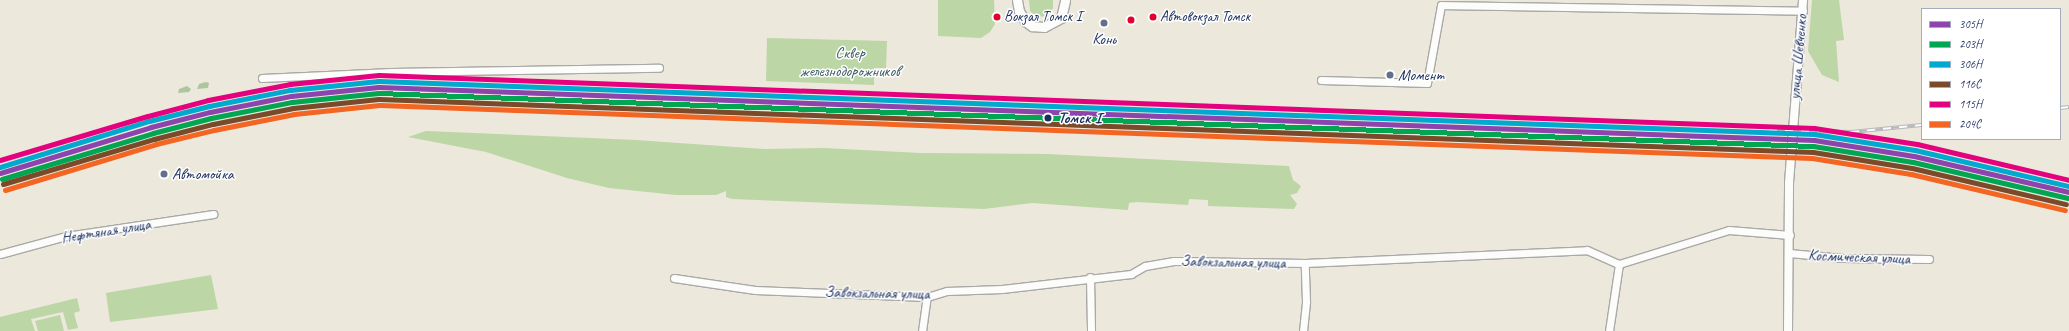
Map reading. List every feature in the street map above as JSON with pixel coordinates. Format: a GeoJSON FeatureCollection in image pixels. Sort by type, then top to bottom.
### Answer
{"type":"FeatureCollection","features":[{"type":"Feature","properties":{"kind":"main road"},"geometry":{"type":"LineString","coordinates":[[1017,0],[1018,12],[1024,21],[1032,26],[1044,27],[1060,18],[1065,0]]}},
{"type":"Feature","properties":{"kind":"street","name":"улица Шевченко"},"geometry":{"type":"LineString","coordinates":[[1788,331],[1794,114],[1803,0]]}},
{"type":"Feature","properties":{"kind":"street"},"geometry":{"type":"LineString","coordinates":[[1322,80],[1427,83],[1441,5],[1802,11]]}},
{"type":"Feature","properties":{"kind":"street"},"geometry":{"type":"LineString","coordinates":[[262,78],[391,72],[658,68]]}},
{"type":"Feature","properties":{"kind":"street","name":"Нефтяная улица"},"geometry":{"type":"LineString","coordinates":[[0,254],[66,236],[213,214]]}},
{"type":"Feature","properties":{"kind":"street"},"geometry":{"type":"LineString","coordinates":[[1609,331],[1619,264],[1729,230],[1790,235]]}},
{"type":"Feature","properties":{"kind":"street","name":"Завокзальная улица"},"geometry":{"type":"LineString","coordinates":[[674,278],[755,290],[927,297],[947,291],[1002,290],[1090,277],[1131,274],[1145,266],[1174,261],[1305,263],[1587,250],[1619,264]]}},
{"type":"Feature","properties":{"kind":"street","name":"Космическая улица"},"geometry":{"type":"LineString","coordinates":[[1789,253],[1843,258],[1929,259]]}},
{"type":"Feature","properties":{"kind":"street"},"geometry":{"type":"LineString","coordinates":[[1303,331],[1306,301],[1305,263]]}},
{"type":"Feature","properties":{"kind":"street"},"geometry":{"type":"LineString","coordinates":[[1090,277],[1090,331]]}},
{"type":"Feature","properties":{"kind":"street"},"geometry":{"type":"LineString","coordinates":[[922,331],[927,297]]}},
{"type":"Feature","properties":{"kind":"green space"},"geometry":{"type":"Polygon","coordinates":[[[938,0],[994,0],[995,24],[990,32],[981,38],[938,36],[938,0]]]}},
{"type":"Feature","properties":{"kind":"green space"},"geometry":{"type":"Polygon","coordinates":[[[1029,0],[1053,0],[1053,8],[1047,16],[1037,17],[1030,11],[1029,0]]]}},
{"type":"Feature","properties":{"kind":"green space"},"geometry":{"type":"Polygon","coordinates":[[[1812,0],[1839,0],[1844,40],[1836,41],[1839,82],[1822,75],[1808,51],[1812,0]]]}},
{"type":"Feature","properties":{"kind":"green space","name":"Сквер железнодорожников"},"geometry":{"type":"Polygon","coordinates":[[[767,38],[887,41],[886,68],[874,68],[874,85],[766,81],[767,38]]]}},
{"type":"Feature","properties":{"kind":"green space"},"geometry":{"type":"Polygon","coordinates":[[[206,82],[209,83],[208,88],[197,89],[199,84],[206,82]]]}},
{"type":"Feature","properties":{"kind":"green space"},"geometry":{"type":"Polygon","coordinates":[[[187,86],[191,89],[189,92],[178,93],[179,89],[187,86]]]}},
{"type":"Feature","properties":{"kind":"green space"},"geometry":{"type":"Polygon","coordinates":[[[426,131],[636,140],[764,149],[824,148],[920,153],[1048,154],[1289,166],[1293,180],[1301,186],[1297,193],[1290,195],[1297,204],[1294,209],[1208,206],[1208,200],[1189,199],[1188,205],[1137,202],[1129,203],[1128,210],[1032,203],[984,209],[732,199],[726,197],[726,191],[716,195],[676,195],[609,188],[567,178],[486,152],[408,137],[426,131]]]}},
{"type":"Feature","properties":{"kind":"green space"},"geometry":{"type":"Polygon","coordinates":[[[211,275],[218,309],[110,322],[106,293],[211,275]]]}},
{"type":"Feature","properties":{"kind":"green space"},"geometry":{"type":"Polygon","coordinates":[[[77,298],[80,311],[74,313],[78,328],[68,330],[63,312],[31,319],[35,331],[0,331],[0,317],[77,298]]]}},
{"type":"Feature","properties":{"kind":"green space"},"geometry":{"type":"Polygon","coordinates":[[[60,315],[64,331],[38,331],[35,321],[60,315]]]}},
{"type":"Feature","properties":{"kind":"railway"},"geometry":{"type":"LineString","coordinates":[[2061,108],[2069,107]]}},
{"type":"Feature","properties":{"kind":"railway"},"geometry":{"type":"LineString","coordinates":[[1769,130],[1851,132],[1921,125]]}},
{"type":"Feature","properties":{"kind":"transit line","name":"115Н"},"geometry":{"type":"LineString","coordinates":[[0,160],[148,116],[208,100],[290,84],[379,75],[1814,128],[1917,144],[2069,180]]}},
{"type":"Feature","properties":{"kind":"transit line","name":"306Н"},"geometry":{"type":"LineString","coordinates":[[0,167],[149,121],[209,106],[290,90],[379,81],[1814,134],[1915,150],[2069,186]]}},
{"type":"Feature","properties":{"kind":"transit line","name":"305Н"},"geometry":{"type":"LineString","coordinates":[[0,173],[151,127],[210,112],[291,96],[379,87],[1814,140],[1914,156],[2069,192]]}},
{"type":"Feature","properties":{"kind":"transit line","name":"203Н"},"geometry":{"type":"LineString","coordinates":[[2,179],[153,133],[211,118],[292,102],[379,93],[1813,146],[1913,162],[2068,198]]}},
{"type":"Feature","properties":{"kind":"transit line","name":"116С"},"geometry":{"type":"LineString","coordinates":[[3,184],[154,139],[213,124],[293,108],[379,99],[1813,152],[1912,168],[2066,204]]}},
{"type":"Feature","properties":{"kind":"transit line","name":"204С"},"geometry":{"type":"LineString","coordinates":[[5,190],[156,144],[214,130],[294,114],[380,105],[1812,158],[1911,174],[2065,210]]}},
{"type":"Feature","properties":{"kind":"place","name":"Вокзал Томск I"},"geometry":{"type":"Point","coordinates":[997,17]}},
{"type":"Feature","properties":{"kind":"place","name":"Автовокзал Томск"},"geometry":{"type":"Point","coordinates":[1153,17]}},
{"type":"Feature","properties":{"kind":"place","name":"Конь"},"geometry":{"type":"Point","coordinates":[1104,23]}},
{"type":"Feature","properties":{"kind":"place","name":"Момент"},"geometry":{"type":"Point","coordinates":[1390,75]}},
{"type":"Feature","properties":{"kind":"place","name":"Томск I"},"geometry":{"type":"Point","coordinates":[1048,118]}},
{"type":"Feature","properties":{"kind":"place","name":"Автомойка"},"geometry":{"type":"Point","coordinates":[164,174]}}]}
